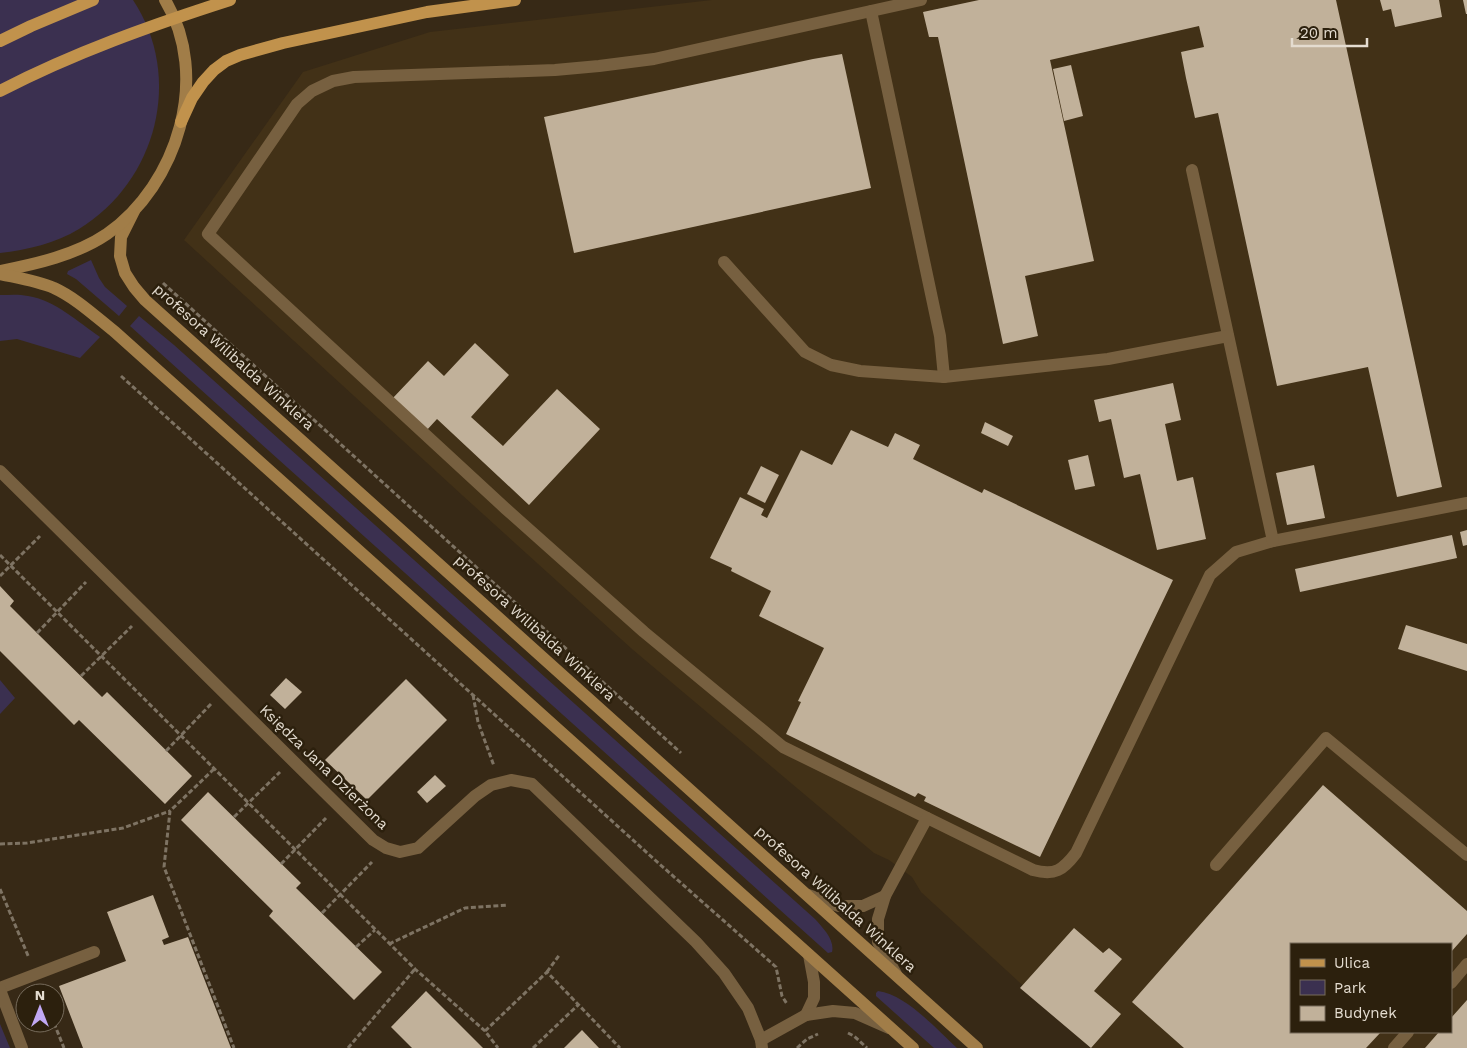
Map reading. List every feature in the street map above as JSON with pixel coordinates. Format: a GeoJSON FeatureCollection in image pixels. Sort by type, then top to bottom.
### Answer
{"type":"FeatureCollection","features":[{"type":"Feature","properties":{"kind":"main road"},"geometry":{"type":"LineString","coordinates":[[0,41],[93,0]]}},
{"type":"Feature","properties":{"kind":"main road"},"geometry":{"type":"LineString","coordinates":[[165,0],[179,31],[184,58],[186,84],[181,122]]}},
{"type":"Feature","properties":{"kind":"main road"},"geometry":{"type":"LineString","coordinates":[[0,91],[52,66],[110,42],[230,0]]}},
{"type":"Feature","properties":{"kind":"main road"},"geometry":{"type":"LineString","coordinates":[[0,273],[31,265],[85,246],[107,234],[134,211],[148,195],[161,175],[192,98],[214,70],[226,61],[240,55],[283,43],[427,12],[515,0]]}},
{"type":"Feature","properties":{"kind":"main road","name":"profesora Wilibalda Winklera"},"geometry":{"type":"LineString","coordinates":[[134,211],[120,237],[120,256],[125,273],[146,300],[977,1048]]}},
{"type":"Feature","properties":{"kind":"main road"},"geometry":{"type":"LineString","coordinates":[[0,273],[54,288],[84,307],[115,332],[913,1048]]}},
{"type":"Feature","properties":{"kind":"street"},"geometry":{"type":"LineString","coordinates":[[921,0],[654,59],[555,70],[354,77],[333,81],[312,90],[297,104],[208,234],[499,502],[636,625],[783,747],[1033,870],[1045,873],[1056,872],[1068,864],[1076,853],[1210,575],[1236,552],[1273,541],[1467,503]]}},
{"type":"Feature","properties":{"kind":"street"},"geometry":{"type":"LineString","coordinates":[[871,11],[940,336],[944,377]]}},
{"type":"Feature","properties":{"kind":"street"},"geometry":{"type":"LineString","coordinates":[[1192,170],[1273,541]]}},
{"type":"Feature","properties":{"kind":"street"},"geometry":{"type":"LineString","coordinates":[[724,262],[805,352],[831,366],[860,371],[944,377],[1108,359],[1228,336]]}},
{"type":"Feature","properties":{"kind":"street","name":"Księdza Jana Dzierżona"},"geometry":{"type":"LineString","coordinates":[[0,471],[373,840],[386,848],[400,852],[418,848],[475,796],[491,785],[511,780],[532,784],[696,942],[724,973],[748,1008],[762,1044],[806,1015],[833,1011],[855,1013],[892,1029]]}},
{"type":"Feature","properties":{"kind":"street"},"geometry":{"type":"LineString","coordinates":[[1216,865],[1326,738],[1467,855]]}},
{"type":"Feature","properties":{"kind":"street"},"geometry":{"type":"LineString","coordinates":[[896,974],[878,942],[878,919],[886,896],[927,818]]}},
{"type":"Feature","properties":{"kind":"street"},"geometry":{"type":"LineString","coordinates":[[808,895],[839,906],[864,906],[886,896]]}},
{"type":"Feature","properties":{"kind":"street"},"geometry":{"type":"LineString","coordinates":[[22,1048],[0,989],[94,952]]}},
{"type":"Feature","properties":{"kind":"street"},"geometry":{"type":"LineString","coordinates":[[806,1015],[814,998],[814,982],[809,955]]}},
{"type":"Feature","properties":{"kind":"street"},"geometry":{"type":"LineString","coordinates":[[1452,981],[1467,964]]}},
{"type":"Feature","properties":{"kind":"street"},"geometry":{"type":"LineString","coordinates":[[1394,1048],[1407,1033]]}},
{"type":"Feature","properties":{"kind":"path"},"geometry":{"type":"LineString","coordinates":[[163,283],[687,759]]}},
{"type":"Feature","properties":{"kind":"path"},"geometry":{"type":"LineString","coordinates":[[121,376],[655,860],[776,967],[782,996]]}},
{"type":"Feature","properties":{"kind":"path"},"geometry":{"type":"LineString","coordinates":[[0,576],[54,524]]}},
{"type":"Feature","properties":{"kind":"path"},"geometry":{"type":"LineString","coordinates":[[0,555],[389,944],[485,1031],[498,1048]]}},
{"type":"Feature","properties":{"kind":"path"},"geometry":{"type":"LineString","coordinates":[[37,633],[98,568]]}},
{"type":"Feature","properties":{"kind":"path"},"geometry":{"type":"LineString","coordinates":[[81,676],[145,614]]}},
{"type":"Feature","properties":{"kind":"path"},"geometry":{"type":"LineString","coordinates":[[166,750],[224,692]]}},
{"type":"Feature","properties":{"kind":"path"},"geometry":{"type":"LineString","coordinates":[[473,694],[478,722],[500,783]]}},
{"type":"Feature","properties":{"kind":"path"},"geometry":{"type":"LineString","coordinates":[[234,818],[292,760]]}},
{"type":"Feature","properties":{"kind":"path"},"geometry":{"type":"LineString","coordinates":[[0,844],[27,843],[123,828],[170,811],[214,769]]}},
{"type":"Feature","properties":{"kind":"path"},"geometry":{"type":"LineString","coordinates":[[281,864],[339,806]]}},
{"type":"Feature","properties":{"kind":"path"},"geometry":{"type":"LineString","coordinates":[[170,811],[164,867],[234,1048]]}},
{"type":"Feature","properties":{"kind":"path"},"geometry":{"type":"LineString","coordinates":[[322,913],[386,848]]}},
{"type":"Feature","properties":{"kind":"path"},"geometry":{"type":"LineString","coordinates":[[0,889],[36,975]]}},
{"type":"Feature","properties":{"kind":"path"},"geometry":{"type":"LineString","coordinates":[[389,944],[465,908],[508,904]]}},
{"type":"Feature","properties":{"kind":"path"},"geometry":{"type":"LineString","coordinates":[[356,947],[375,930]]}},
{"type":"Feature","properties":{"kind":"path"},"geometry":{"type":"LineString","coordinates":[[485,1031],[546,972],[560,954]]}},
{"type":"Feature","properties":{"kind":"path"},"geometry":{"type":"LineString","coordinates":[[348,1048],[415,969]]}},
{"type":"Feature","properties":{"kind":"path"},"geometry":{"type":"LineString","coordinates":[[546,972],[620,1048]]}},
{"type":"Feature","properties":{"kind":"path"},"geometry":{"type":"LineString","coordinates":[[533,1048],[578,1004]]}},
{"type":"Feature","properties":{"kind":"path"},"geometry":{"type":"LineString","coordinates":[[846,1032],[854,1036],[867,1048]]}},
{"type":"Feature","properties":{"kind":"path"},"geometry":{"type":"LineString","coordinates":[[58,1033],[64,1048]]}},
{"type":"Feature","properties":{"kind":"path"},"geometry":{"type":"LineString","coordinates":[[797,1048],[807,1039],[820,1033]]}},
{"type":"Feature","properties":{"kind":"shaded area"},"geometry":{"type":"Polygon","coordinates":[[[712,0],[1467,0],[1467,1048],[1091,1048],[921,892],[912,877],[889,860],[874,853],[632,649],[184,240],[303,72],[430,32],[712,0]]]}},
{"type":"Feature","properties":{"kind":"green space"},"geometry":{"type":"Polygon","coordinates":[[[0,0],[133,0],[149,30],[157,62],[159,94],[154,125],[144,156],[128,184],[106,209],[79,229],[61,238],[31,248],[0,253],[0,0]]]}},
{"type":"Feature","properties":{"kind":"green space"},"geometry":{"type":"Polygon","coordinates":[[[91,260],[105,287],[127,306],[119,316],[76,279],[67,274],[68,271],[91,260]]]}},
{"type":"Feature","properties":{"kind":"green space"},"geometry":{"type":"Polygon","coordinates":[[[0,295],[25,295],[48,302],[66,312],[100,337],[80,358],[17,339],[0,341],[0,295]]]}},
{"type":"Feature","properties":{"kind":"green space"},"geometry":{"type":"Polygon","coordinates":[[[139,316],[174,345],[815,919],[830,939],[832,952],[828,953],[130,326],[139,316]]]}},
{"type":"Feature","properties":{"kind":"green space"},"geometry":{"type":"Polygon","coordinates":[[[0,680],[15,698],[0,714],[0,680]]]}},
{"type":"Feature","properties":{"kind":"green space"},"geometry":{"type":"Polygon","coordinates":[[[878,991],[900,999],[910,1006],[957,1048],[934,1048],[876,996],[878,991]]]}},
{"type":"Feature","properties":{"kind":"green space"},"geometry":{"type":"Polygon","coordinates":[[[0,1024],[10,1048],[0,1048],[0,1024]]]}},
{"type":"Feature","properties":{"kind":"building"},"geometry":{"type":"Polygon","coordinates":[[[979,0],[1336,0],[1442,487],[1397,497],[1368,367],[1277,386],[1218,113],[1195,118],[1186,78],[1181,52],[1204,47],[1199,26],[1050,60],[1094,261],[1025,276],[1038,336],[1003,344],[938,37],[929,37],[923,12],[979,0]]]}},
{"type":"Feature","properties":{"kind":"building"},"geometry":{"type":"Polygon","coordinates":[[[1380,0],[1439,0],[1442,17],[1395,27],[1391,9],[1383,11],[1380,0]]]}},
{"type":"Feature","properties":{"kind":"building"},"geometry":{"type":"Polygon","coordinates":[[[1463,0],[1467,0],[1467,14],[1466,14],[1463,0]]]}},
{"type":"Feature","properties":{"kind":"building"},"geometry":{"type":"Polygon","coordinates":[[[842,54],[871,188],[574,253],[544,117],[842,54]]]}},
{"type":"Feature","properties":{"kind":"building"},"geometry":{"type":"Polygon","coordinates":[[[1071,65],[1083,116],[1064,121],[1053,69],[1071,65]]]}},
{"type":"Feature","properties":{"kind":"building"},"geometry":{"type":"Polygon","coordinates":[[[475,343],[509,375],[471,417],[503,446],[557,389],[600,429],[529,505],[437,419],[426,431],[392,399],[428,361],[444,376],[475,343]]]}},
{"type":"Feature","properties":{"kind":"building"},"geometry":{"type":"Polygon","coordinates":[[[1173,383],[1181,420],[1165,424],[1177,481],[1193,477],[1206,539],[1157,550],[1140,474],[1124,478],[1111,419],[1099,422],[1094,400],[1173,383]]]}},
{"type":"Feature","properties":{"kind":"building"},"geometry":{"type":"Polygon","coordinates":[[[985,422],[1013,436],[1008,446],[981,433],[985,422]]]}},
{"type":"Feature","properties":{"kind":"building"},"geometry":{"type":"Polygon","coordinates":[[[851,430],[888,447],[895,433],[920,445],[913,459],[982,493],[984,489],[1173,580],[1040,857],[924,801],[926,797],[918,793],[915,797],[786,734],[801,702],[798,701],[824,648],[759,616],[771,591],[731,571],[732,568],[710,558],[740,497],[764,509],[761,515],[767,518],[801,450],[832,465],[851,430]]]}},
{"type":"Feature","properties":{"kind":"building"},"geometry":{"type":"Polygon","coordinates":[[[1088,455],[1095,486],[1075,490],[1068,460],[1088,455]]]}},
{"type":"Feature","properties":{"kind":"building"},"geometry":{"type":"Polygon","coordinates":[[[1314,465],[1325,518],[1287,525],[1276,473],[1314,465]]]}},
{"type":"Feature","properties":{"kind":"building"},"geometry":{"type":"Polygon","coordinates":[[[761,466],[779,475],[765,503],[747,494],[761,466]]]}},
{"type":"Feature","properties":{"kind":"building"},"geometry":{"type":"Polygon","coordinates":[[[1467,530],[1467,545],[1463,546],[1460,532],[1467,530]]]}},
{"type":"Feature","properties":{"kind":"building"},"geometry":{"type":"Polygon","coordinates":[[[1452,535],[1457,558],[1300,592],[1295,569],[1452,535]]]}},
{"type":"Feature","properties":{"kind":"building"},"geometry":{"type":"Polygon","coordinates":[[[0,586],[14,601],[10,606],[37,633],[102,697],[107,692],[192,776],[165,804],[79,720],[74,725],[0,651],[0,586]]]}},
{"type":"Feature","properties":{"kind":"building"},"geometry":{"type":"Polygon","coordinates":[[[1406,625],[1467,644],[1467,671],[1398,649],[1406,625]]]}},
{"type":"Feature","properties":{"kind":"building"},"geometry":{"type":"Polygon","coordinates":[[[286,678],[302,692],[285,709],[270,695],[286,678]]]}},
{"type":"Feature","properties":{"kind":"building"},"geometry":{"type":"Polygon","coordinates":[[[406,679],[447,720],[367,800],[325,760],[406,679]]]}},
{"type":"Feature","properties":{"kind":"building"},"geometry":{"type":"Polygon","coordinates":[[[435,775],[446,786],[427,803],[417,792],[435,775]]]}},
{"type":"Feature","properties":{"kind":"building"},"geometry":{"type":"Polygon","coordinates":[[[1323,785],[1467,911],[1467,934],[1452,951],[1452,943],[1290,943],[1290,1033],[1380,1033],[1366,1048],[1184,1048],[1132,1002],[1323,785]]]}},
{"type":"Feature","properties":{"kind":"building"},"geometry":{"type":"Polygon","coordinates":[[[208,792],[301,883],[296,888],[382,972],[354,1000],[269,916],[273,911],[181,820],[208,792]]]}},
{"type":"Feature","properties":{"kind":"building"},"geometry":{"type":"Polygon","coordinates":[[[153,895],[169,937],[162,940],[164,945],[188,937],[231,1048],[83,1048],[65,1002],[65,984],[126,961],[107,912],[153,895]]]}},
{"type":"Feature","properties":{"kind":"building"},"geometry":{"type":"Polygon","coordinates":[[[1074,928],[1103,953],[1109,948],[1122,959],[1094,991],[1121,1014],[1091,1048],[1020,988],[1074,928]]]}},
{"type":"Feature","properties":{"kind":"building"},"geometry":{"type":"Polygon","coordinates":[[[426,991],[483,1048],[412,1048],[391,1027],[426,991]]]}},
{"type":"Feature","properties":{"kind":"building"},"geometry":{"type":"Polygon","coordinates":[[[1467,1000],[1467,1048],[1425,1048],[1438,1033],[1452,1033],[1452,1017],[1467,1000]]]}},
{"type":"Feature","properties":{"kind":"building"},"geometry":{"type":"Polygon","coordinates":[[[582,1030],[599,1048],[564,1048],[582,1030]]]}}]}
